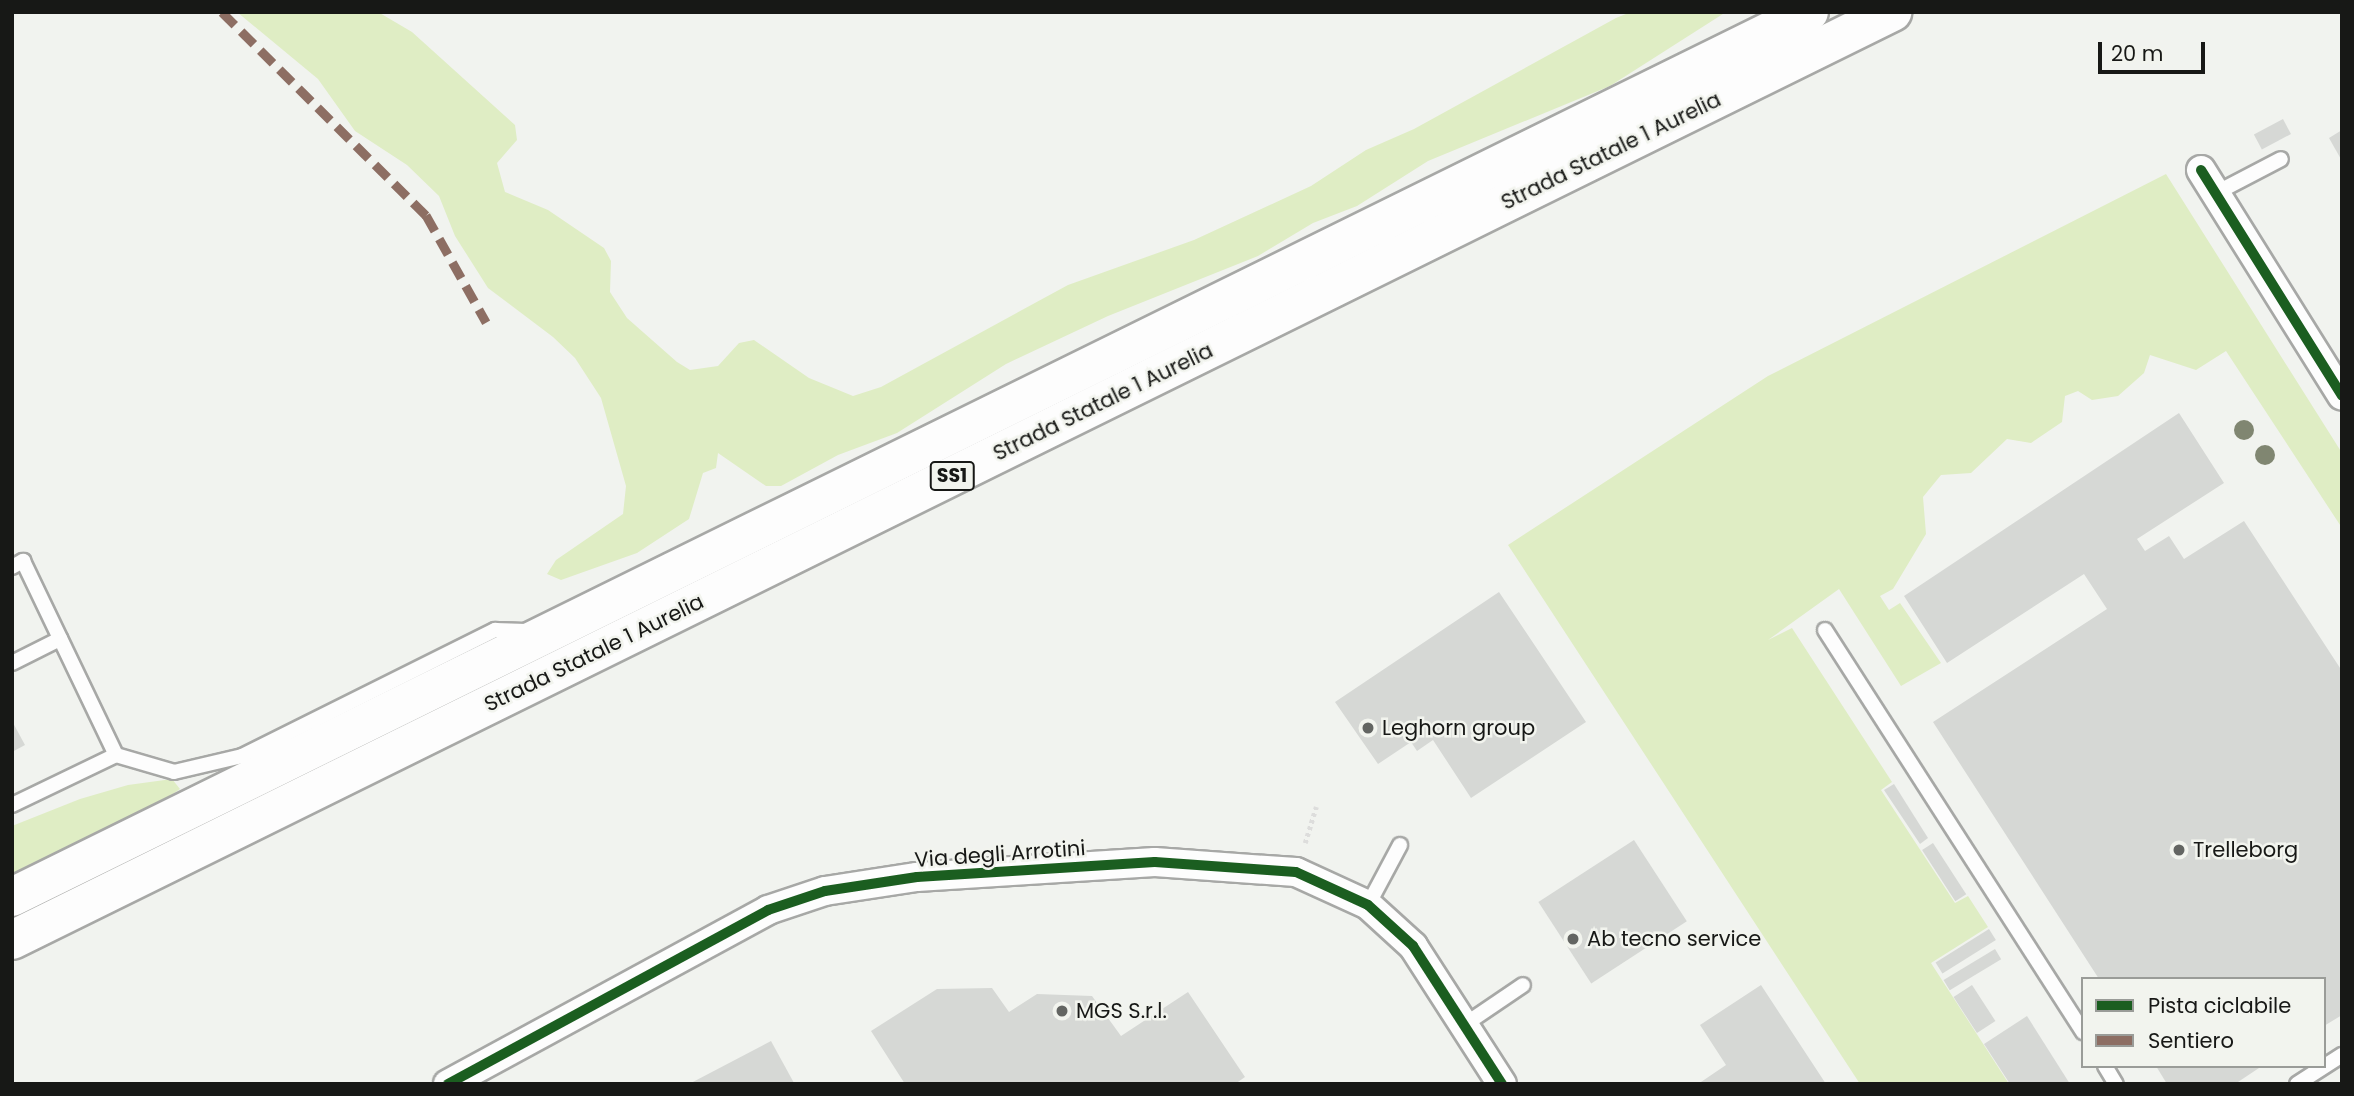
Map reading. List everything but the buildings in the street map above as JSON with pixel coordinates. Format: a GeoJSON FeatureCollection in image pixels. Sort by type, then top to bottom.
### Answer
{"type":"FeatureCollection","features":[{"type":"Feature","properties":{"kind":"highway","name":"Strada Statale 1 Aurelia"},"geometry":{"type":"LineString","coordinates":[[12,897],[1809,12]]}},
{"type":"Feature","properties":{"kind":"highway","name":"Strada Statale 1 Aurelia"},"geometry":{"type":"LineString","coordinates":[[12,940],[1892,12]]}},
{"type":"Feature","properties":{"kind":"street"},"geometry":{"type":"LineString","coordinates":[[2208,181],[2342,396]]}},
{"type":"Feature","properties":{"kind":"street","name":"Via degli Arrotini"},"geometry":{"type":"LineString","coordinates":[[449,1084],[768,910],[825,891],[917,877],[1154,862],[1296,872],[1368,905],[1413,946],[1502,1084]]}},
{"type":"Feature","properties":{"kind":"lane"},"geometry":{"type":"LineString","coordinates":[[2208,181],[2281,159]]}},
{"type":"Feature","properties":{"kind":"lane"},"geometry":{"type":"LineString","coordinates":[[18,564],[60,639],[116,755]]}},
{"type":"Feature","properties":{"kind":"lane"},"geometry":{"type":"LineString","coordinates":[[12,804],[116,755],[174,772],[211,765],[242,755],[495,630],[552,631]]}},
{"type":"Feature","properties":{"kind":"lane"},"geometry":{"type":"LineString","coordinates":[[1825,630],[2081,1029]]}},
{"type":"Feature","properties":{"kind":"lane"},"geometry":{"type":"LineString","coordinates":[[12,663],[60,639]]}},
{"type":"Feature","properties":{"kind":"lane"},"geometry":{"type":"LineString","coordinates":[[1368,905],[1400,845]]}},
{"type":"Feature","properties":{"kind":"lane"},"geometry":{"type":"LineString","coordinates":[[1464,1025],[1523,985]]}},
{"type":"Feature","properties":{"kind":"lane"},"geometry":{"type":"LineString","coordinates":[[2326,1065],[2342,1055]]}},
{"type":"Feature","properties":{"kind":"lane"},"geometry":{"type":"LineString","coordinates":[[2106,1068],[2116,1084]]}},
{"type":"Feature","properties":{"kind":"lane"},"geometry":{"type":"LineString","coordinates":[[2297,1084],[2322,1068]]}},
{"type":"Feature","properties":{"kind":"green space"},"geometry":{"type":"Polygon","coordinates":[[[237,12],[378,12],[412,32],[515,125],[517,140],[497,163],[505,192],[548,210],[604,248],[611,261],[610,292],[627,318],[677,362],[690,370],[718,366],[739,343],[754,340],[809,378],[853,396],[881,387],[1068,285],[1194,240],[1311,186],[1366,150],[1414,129],[1616,18],[1631,12],[1726,12],[1610,86],[1428,161],[1357,206],[1313,223],[1258,256],[1108,316],[1006,364],[897,433],[838,455],[781,486],[766,486],[718,453],[716,468],[703,473],[689,519],[637,553],[561,580],[547,574],[556,560],[623,514],[626,486],[601,398],[575,358],[553,337],[488,288],[455,236],[439,196],[407,165],[355,131],[318,79],[237,12]]]}},
{"type":"Feature","properties":{"kind":"green space"},"geometry":{"type":"Polygon","coordinates":[[[2166,174],[2342,453],[2342,528],[2226,351],[2196,370],[2150,355],[2144,373],[2118,396],[2092,400],[2078,391],[2065,396],[2062,422],[2031,443],[2007,439],[1971,473],[1941,475],[1923,497],[1926,534],[1893,589],[1880,596],[1889,610],[1900,603],[1941,663],[1901,686],[1839,589],[1768,640],[1792,628],[1892,782],[1881,790],[1955,903],[1968,896],[1988,927],[1931,963],[2009,1084],[1860,1084],[1508,545],[1768,376],[2166,174]]]}},
{"type":"Feature","properties":{"kind":"green space"},"geometry":{"type":"Polygon","coordinates":[[[172,779],[180,789],[167,798],[12,874],[12,826],[80,799],[128,785],[172,779]]]}},
{"type":"Feature","properties":{"kind":"marked path"},"geometry":{"type":"LineString","coordinates":[[222,12],[426,215],[486,322]]}},
{"type":"Feature","properties":{"kind":"cycle path"},"geometry":{"type":"LineString","coordinates":[[2201,170],[2342,396]]}},
{"type":"Feature","properties":{"kind":"cycle path"},"geometry":{"type":"LineString","coordinates":[[448,1084],[768,910],[825,891],[917,877],[1155,862],[1296,872],[1368,905],[1413,946],[1502,1084]]}},
{"type":"Feature","properties":{"kind":"place","name":"Leghorn group"},"geometry":{"type":"Point","coordinates":[1368,728]}},
{"type":"Feature","properties":{"kind":"place","name":"Trelleborg"},"geometry":{"type":"Point","coordinates":[2179,850]}},
{"type":"Feature","properties":{"kind":"place","name":"Ab tecno service"},"geometry":{"type":"Point","coordinates":[1573,939]}},
{"type":"Feature","properties":{"kind":"place","name":"MGS S.r.l."},"geometry":{"type":"Point","coordinates":[1062,1011]}}]}
